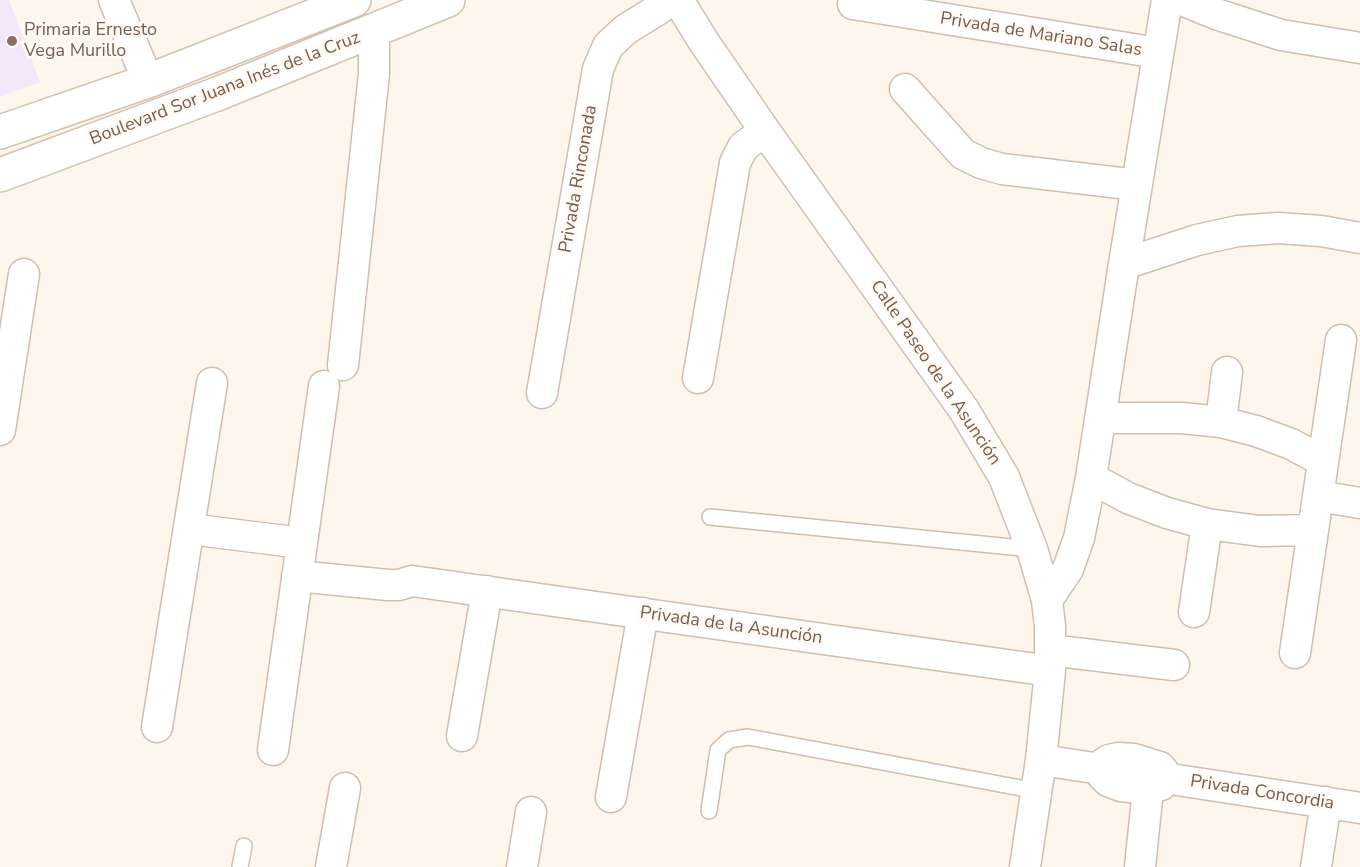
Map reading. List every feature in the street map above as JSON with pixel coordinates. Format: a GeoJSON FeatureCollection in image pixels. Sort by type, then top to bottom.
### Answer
{"type":"FeatureCollection","features":[{"type":"Feature","properties":{"kind":"main road","name":"Boulevard Sor Juana Inés de la Cruz"},"geometry":{"type":"LineString","coordinates":[[0,132],[148,81],[354,0]]}},
{"type":"Feature","properties":{"kind":"main road","name":"Boulevard Sor Juana Inés de la Cruz"},"geometry":{"type":"LineString","coordinates":[[0,175],[217,94],[448,0]]}},
{"type":"Feature","properties":{"kind":"street"},"geometry":{"type":"LineString","coordinates":[[114,0],[148,81]]}},
{"type":"Feature","properties":{"kind":"street","name":"Privada Rinconada"},"geometry":{"type":"LineString","coordinates":[[542,393],[598,69],[608,46],[625,30],[673,0]]}},
{"type":"Feature","properties":{"kind":"street","name":"Calle Paseo de la Asunción"},"geometry":{"type":"LineString","coordinates":[[678,0],[765,131],[964,410],[1004,477],[1032,549],[1047,600],[1050,661],[1041,760],[1025,867]]}},
{"type":"Feature","properties":{"kind":"street"},"geometry":{"type":"LineString","coordinates":[[1047,600],[1068,569],[1079,538],[1092,478],[1167,0]]}},
{"type":"Feature","properties":{"kind":"street"},"geometry":{"type":"LineString","coordinates":[[1182,0],[1216,14],[1281,35],[1360,48]]}},
{"type":"Feature","properties":{"kind":"street","name":"Privada de Mariano Salas"},"geometry":{"type":"LineString","coordinates":[[854,4],[1158,53]]}},
{"type":"Feature","properties":{"kind":"street"},"geometry":{"type":"LineString","coordinates":[[273,750],[300,559],[333,375],[374,74],[374,31]]}},
{"type":"Feature","properties":{"kind":"street"},"geometry":{"type":"LineString","coordinates":[[904,89],[963,154],[981,164],[1002,169],[1137,184]]}},
{"type":"Feature","properties":{"kind":"street"},"geometry":{"type":"LineString","coordinates":[[698,378],[735,163],[743,147],[765,131]]}},
{"type":"Feature","properties":{"kind":"street"},"geometry":{"type":"LineString","coordinates":[[1124,264],[1197,240],[1238,231],[1278,228],[1321,231],[1360,238]]}},
{"type":"Feature","properties":{"kind":"street"},"geometry":{"type":"LineString","coordinates":[[0,430],[24,274]]}},
{"type":"Feature","properties":{"kind":"street"},"geometry":{"type":"LineString","coordinates":[[1295,653],[1341,340]]}},
{"type":"Feature","properties":{"kind":"street"},"geometry":{"type":"LineString","coordinates":[[1221,422],[1227,372]]}},
{"type":"Feature","properties":{"kind":"street"},"geometry":{"type":"LineString","coordinates":[[158,727],[212,383]]}},
{"type":"Feature","properties":{"kind":"street"},"geometry":{"type":"LineString","coordinates":[[1100,418],[1182,418],[1221,422],[1265,434],[1291,444],[1323,461]]}},
{"type":"Feature","properties":{"kind":"street"},"geometry":{"type":"LineString","coordinates":[[1092,478],[1128,498],[1167,513],[1207,524],[1260,531],[1313,530]]}},
{"type":"Feature","properties":{"kind":"street"},"geometry":{"type":"LineString","coordinates":[[1318,496],[1360,503]]}},
{"type":"Feature","properties":{"kind":"street"},"geometry":{"type":"LineString","coordinates":[[1194,612],[1207,524]]}},
{"type":"Feature","properties":{"kind":"street","name":"Privada de la Asunción"},"geometry":{"type":"LineString","coordinates":[[189,529],[388,585],[399,585],[412,581],[643,613],[1050,661],[1174,664]]}},
{"type":"Feature","properties":{"kind":"street"},"geometry":{"type":"LineString","coordinates":[[462,736],[487,591]]}},
{"type":"Feature","properties":{"kind":"street"},"geometry":{"type":"LineString","coordinates":[[611,797],[643,613]]}},
{"type":"Feature","properties":{"kind":"street","name":"Privada Concordia"},"geometry":{"type":"LineString","coordinates":[[1041,760],[1101,769],[1102,775],[1108,781],[1121,786],[1156,783],[1326,802],[1360,808]]}},
{"type":"Feature","properties":{"kind":"street"},"geometry":{"type":"LineString","coordinates":[[1140,867],[1156,783]]}},
{"type":"Feature","properties":{"kind":"street"},"geometry":{"type":"LineString","coordinates":[[332,867],[345,788]]}},
{"type":"Feature","properties":{"kind":"street"},"geometry":{"type":"LineString","coordinates":[[1316,867],[1326,802]]}},
{"type":"Feature","properties":{"kind":"street"},"geometry":{"type":"LineString","coordinates":[[522,867],[531,812]]}},
{"type":"Feature","properties":{"kind":"lane"},"geometry":{"type":"LineString","coordinates":[[710,517],[1032,549]]}},
{"type":"Feature","properties":{"kind":"lane"},"geometry":{"type":"LineString","coordinates":[[709,811],[718,750],[729,740],[748,737],[1037,791]]}},
{"type":"Feature","properties":{"kind":"lane"},"geometry":{"type":"LineString","coordinates":[[240,867],[244,846]]}},
{"type":"Feature","properties":{"kind":"shaded area","name":"Primaria Ernesto Vega Murillo"},"geometry":{"type":"Polygon","coordinates":[[[0,0],[9,0],[40,82],[0,97],[0,0]]]}},
{"type":"Feature","properties":{"kind":"place","name":"Primaria Ernesto Vega Murillo"},"geometry":{"type":"Point","coordinates":[12,41]}}]}
